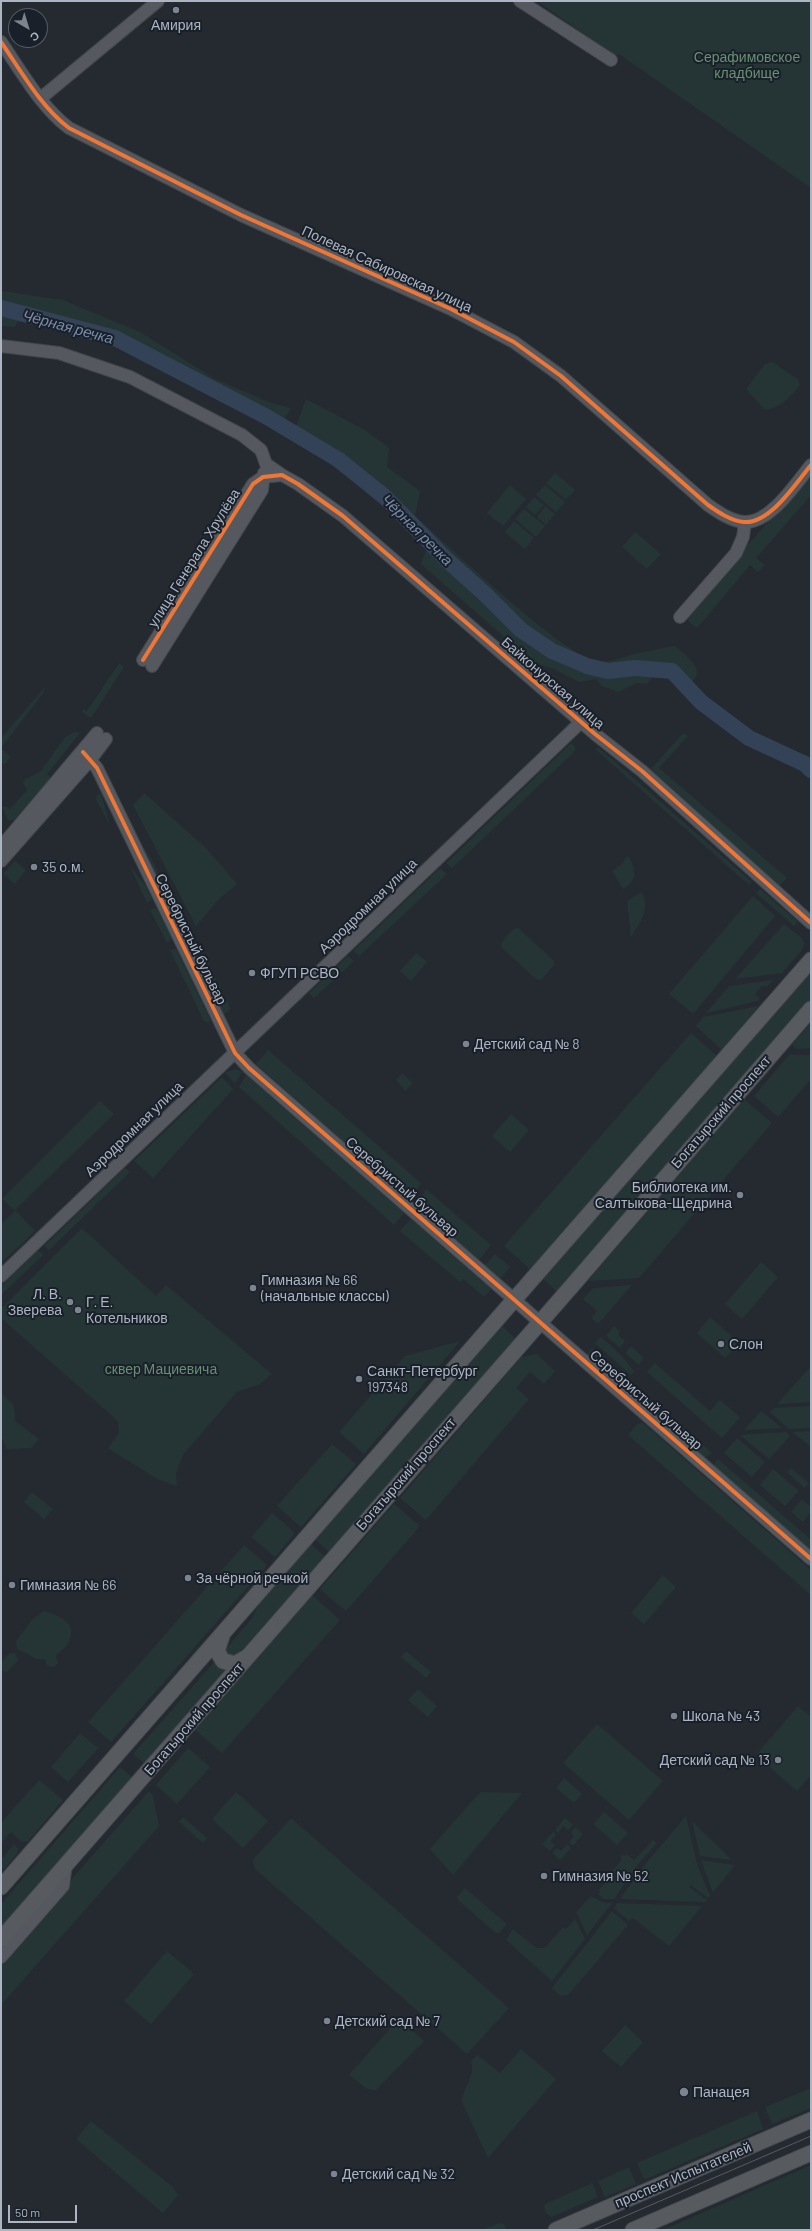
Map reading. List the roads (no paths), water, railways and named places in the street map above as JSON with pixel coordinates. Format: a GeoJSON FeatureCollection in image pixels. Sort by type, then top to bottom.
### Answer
{"type":"FeatureCollection","features":[{"type":"Feature","properties":{"kind":"main road"},"geometry":{"type":"LineString","coordinates":[[1,1887],[811,960]]}},
{"type":"Feature","properties":{"kind":"main road","name":"Богатырский проспект"},"geometry":{"type":"LineString","coordinates":[[1,1939],[540,1322],[811,1009]]}},
{"type":"Feature","properties":{"kind":"main road"},"geometry":{"type":"LineString","coordinates":[[223,1633],[217,1651],[223,1661],[236,1664],[249,1656]]}},
{"type":"Feature","properties":{"kind":"main road","name":"проспект Испытателей"},"geometry":{"type":"LineString","coordinates":[[556,2230],[811,2120]]}},
{"type":"Feature","properties":{"kind":"main road"},"geometry":{"type":"LineString","coordinates":[[633,2230],[811,2153]]}},
{"type":"Feature","properties":{"kind":"street"},"geometry":{"type":"LineString","coordinates":[[41,98],[158,1]]}},
{"type":"Feature","properties":{"kind":"street"},"geometry":{"type":"LineString","coordinates":[[520,1],[611,60]]}},
{"type":"Feature","properties":{"kind":"street","name":"Полевая Сабировская улица"},"geometry":{"type":"LineString","coordinates":[[1,42],[41,98],[61,122],[69,128],[241,215],[451,309],[514,342],[561,376],[708,505],[720,514],[745,522]]}},
{"type":"Feature","properties":{"kind":"street"},"geometry":{"type":"LineString","coordinates":[[1,346],[58,354],[130,377],[242,435],[261,450],[266,464]]}},
{"type":"Feature","properties":{"kind":"street","name":"Байконурская улица"},"geometry":{"type":"LineString","coordinates":[[266,464],[272,476],[298,484],[343,516],[581,722],[642,771],[811,924]]}},
{"type":"Feature","properties":{"kind":"street","name":"улица Генерала Хрулёва"},"geometry":{"type":"LineString","coordinates":[[148,663],[272,476],[266,464]]}},
{"type":"Feature","properties":{"kind":"street"},"geometry":{"type":"LineString","coordinates":[[680,617],[736,553],[743,537],[745,522],[759,519],[772,511],[811,465]]}},
{"type":"Feature","properties":{"kind":"street","name":"Аэродромная улица"},"geometry":{"type":"LineString","coordinates":[[1,1276],[581,722]]}},
{"type":"Feature","properties":{"kind":"street"},"geometry":{"type":"LineString","coordinates":[[1,861],[87,756],[101,736]]}},
{"type":"Feature","properties":{"kind":"street"},"geometry":{"type":"LineString","coordinates":[[1,847],[87,756]]}},
{"type":"Feature","properties":{"kind":"street","name":"Серебристый бульвар"},"geometry":{"type":"LineString","coordinates":[[87,756],[97,768],[236,1053],[249,1068],[811,1559]]}},
{"type":"Feature","properties":{"kind":"street"},"geometry":{"type":"LineString","coordinates":[[1,1957],[63,1886],[66,1864]]}},
{"type":"Feature","properties":{"kind":"waterway","name":"Чёрная речка"},"geometry":{"type":"LineString","coordinates":[[1,308],[115,338],[267,417],[339,460],[385,497],[447,560],[486,595],[521,630],[552,651],[587,666],[608,671],[635,668],[672,671],[701,702],[749,738],[805,764],[811,770]]}},
{"type":"Feature","properties":{"kind":"tram line"},"geometry":{"type":"LineString","coordinates":[[593,2230],[811,2136]]}},
{"type":"Feature","properties":{"kind":"place","name":"Амирия"},"geometry":{"type":"Point","coordinates":[176,10]}},
{"type":"Feature","properties":{"kind":"place","name":"35 о.м."},"geometry":{"type":"Point","coordinates":[34,867]}},
{"type":"Feature","properties":{"kind":"place","name":"ФГУП РСВО"},"geometry":{"type":"Point","coordinates":[252,973]}},
{"type":"Feature","properties":{"kind":"place","name":"Детский сад № 8"},"geometry":{"type":"Point","coordinates":[466,1044]}},
{"type":"Feature","properties":{"kind":"place","name":"Библиотека им. Салтыкова-Щедрина"},"geometry":{"type":"Point","coordinates":[740,1195]}},
{"type":"Feature","properties":{"kind":"place","name":"Гимназия № 66 (начальные классы)"},"geometry":{"type":"Point","coordinates":[253,1288]}},
{"type":"Feature","properties":{"kind":"place","name":"Л. В. Зверева"},"geometry":{"type":"Point","coordinates":[70,1302]}},
{"type":"Feature","properties":{"kind":"place","name":"Г. Е. Котельников"},"geometry":{"type":"Point","coordinates":[78,1310]}},
{"type":"Feature","properties":{"kind":"place","name":"Слон"},"geometry":{"type":"Point","coordinates":[721,1344]}},
{"type":"Feature","properties":{"kind":"place","name":"Санкт-Петербург 197348"},"geometry":{"type":"Point","coordinates":[359,1379]}},
{"type":"Feature","properties":{"kind":"place","name":"За чёрной речкой"},"geometry":{"type":"Point","coordinates":[188,1578]}},
{"type":"Feature","properties":{"kind":"place","name":"Гимназия № 66"},"geometry":{"type":"Point","coordinates":[12,1585]}},
{"type":"Feature","properties":{"kind":"place","name":"Школа № 43"},"geometry":{"type":"Point","coordinates":[674,1716]}},
{"type":"Feature","properties":{"kind":"place","name":"Детский сад № 13"},"geometry":{"type":"Point","coordinates":[778,1760]}},
{"type":"Feature","properties":{"kind":"place","name":"Гимназия № 52"},"geometry":{"type":"Point","coordinates":[544,1876]}},
{"type":"Feature","properties":{"kind":"place","name":"Детский сад № 7"},"geometry":{"type":"Point","coordinates":[327,2021]}},
{"type":"Feature","properties":{"kind":"place","name":"Панацея"},"geometry":{"type":"Point","coordinates":[684,2092]}},
{"type":"Feature","properties":{"kind":"place","name":"Детский сад № 32"},"geometry":{"type":"Point","coordinates":[334,2174]}},
{"type":"Feature","properties":{"kind":"park label","name":"Серафимовское кладбище"},"geometry":{"type":"Point","coordinates":[747,66]}},
{"type":"Feature","properties":{"kind":"park label","name":"сквер Мациевича"},"geometry":{"type":"Point","coordinates":[161,1369]}}]}
